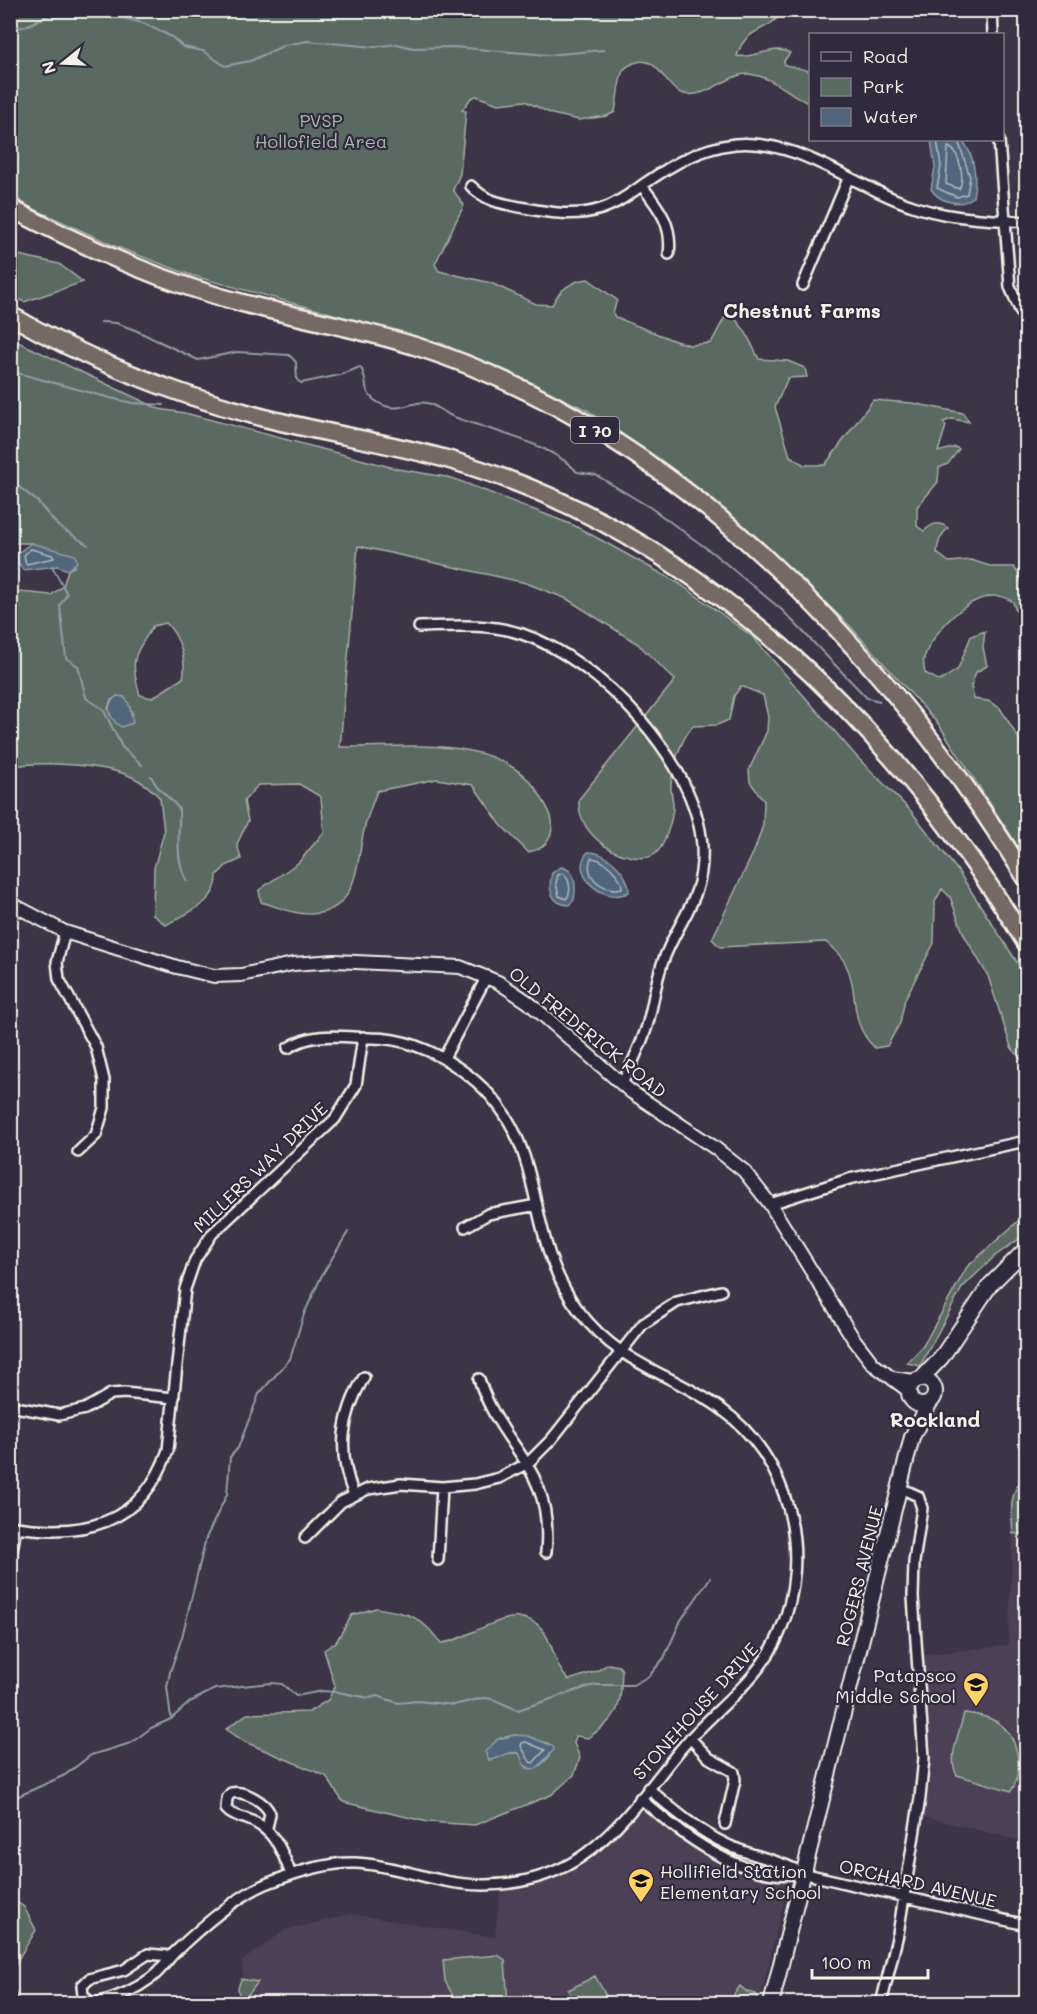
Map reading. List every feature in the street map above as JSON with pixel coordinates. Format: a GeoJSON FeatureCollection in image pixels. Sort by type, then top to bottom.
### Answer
{"type":"FeatureCollection","features":[{"type":"Feature","properties":{"kind":"highway","name":"I 70"},"geometry":{"type":"LineString","coordinates":[[10,208],[74,241],[176,282],[249,305],[416,346],[449,358],[530,394],[621,446],[703,506],[791,583],[831,623],[903,703],[940,749],[1026,878]]}},
{"type":"Feature","properties":{"kind":"highway"},"geometry":{"type":"LineString","coordinates":[[10,315],[95,358],[214,403],[259,416],[417,451],[478,468],[582,512],[662,555],[751,620],[831,694],[874,739],[939,815],[973,860],[1026,943]]}},
{"type":"Feature","properties":{"kind":"main road"},"geometry":{"type":"LineString","coordinates":[[914,1388],[942,1358],[990,1285],[1026,1249]]}},
{"type":"Feature","properties":{"kind":"main road"},"geometry":{"type":"LineString","coordinates":[[914,1388],[919,1405],[929,1404],[935,1397],[942,1358]]}},
{"type":"Feature","properties":{"kind":"main road"},"geometry":{"type":"LineString","coordinates":[[914,1388],[927,1380],[935,1387]]}},
{"type":"Feature","properties":{"kind":"main road","name":"ROGERS AVENUE"},"geometry":{"type":"LineString","coordinates":[[771,2004],[912,1437],[914,1388]]}},
{"type":"Feature","properties":{"kind":"main road","name":"ROGERS AVENUE"},"geometry":{"type":"LineString","coordinates":[[912,1437],[929,1404]]}},
{"type":"Feature","properties":{"kind":"street"},"geometry":{"type":"LineString","coordinates":[[992,10],[993,33]]}},
{"type":"Feature","properties":{"kind":"street"},"geometry":{"type":"LineString","coordinates":[[999,141],[1003,220],[1010,287],[1026,324]]}},
{"type":"Feature","properties":{"kind":"street"},"geometry":{"type":"LineString","coordinates":[[471,186],[488,200],[564,214],[601,210],[687,157],[736,144],[756,144],[791,151],[848,179],[928,211],[950,216],[1026,222]]}},
{"type":"Feature","properties":{"kind":"street"},"geometry":{"type":"LineString","coordinates":[[803,285],[848,179]]}},
{"type":"Feature","properties":{"kind":"street"},"geometry":{"type":"LineString","coordinates":[[642,186],[666,220],[671,241],[669,254]]}},
{"type":"Feature","properties":{"kind":"street"},"geometry":{"type":"LineString","coordinates":[[419,627],[469,624],[511,631],[543,641],[566,654],[600,680],[646,725],[670,759],[682,782],[698,826],[702,846],[699,885],[693,904],[661,965],[641,1043],[622,1084]]}},
{"type":"Feature","properties":{"kind":"street","name":"OLD FREDERICK ROAD"},"geometry":{"type":"LineString","coordinates":[[10,903],[65,932],[177,968],[214,976],[241,975],[293,964],[335,961],[444,965],[460,967],[487,976],[528,1002],[622,1084],[731,1159],[770,1204],[853,1338],[873,1364],[889,1377],[914,1388]]}},
{"type":"Feature","properties":{"kind":"street"},"geometry":{"type":"LineString","coordinates":[[65,932],[57,962],[59,979],[96,1047],[105,1080],[104,1108],[96,1135],[78,1152]]}},
{"type":"Feature","properties":{"kind":"street"},"geometry":{"type":"LineString","coordinates":[[444,1058],[487,976]]}},
{"type":"Feature","properties":{"kind":"street","name":"STONEHOUSE DRIVE"},"geometry":{"type":"LineString","coordinates":[[170,1956],[147,1954],[114,1974],[89,1979],[82,1986],[83,1995],[91,2003],[96,2003],[120,1995],[155,1975],[170,1956],[250,1891],[291,1875],[350,1863],[460,1884],[489,1886],[522,1882],[553,1872],[584,1855],[611,1833],[690,1738],[752,1678],[781,1631],[795,1576],[796,1556],[791,1514],[771,1464],[749,1434],[732,1418],[702,1396],[641,1366],[592,1327],[560,1280],[547,1248],[526,1154],[506,1114],[483,1088],[444,1058],[401,1041],[363,1037],[308,1037],[288,1048]]}},
{"type":"Feature","properties":{"kind":"street","name":"MILLERS WAY DRIVE"},"geometry":{"type":"LineString","coordinates":[[13,1527],[49,1531],[82,1530],[109,1520],[135,1503],[150,1485],[163,1464],[171,1432],[185,1289],[195,1260],[212,1234],[335,1119],[356,1085],[363,1037]]}},
{"type":"Feature","properties":{"kind":"street"},"geometry":{"type":"LineString","coordinates":[[770,1204],[849,1179],[1026,1142]]}},
{"type":"Feature","properties":{"kind":"street"},"geometry":{"type":"LineString","coordinates":[[465,1227],[488,1214],[537,1205]]}},
{"type":"Feature","properties":{"kind":"street"},"geometry":{"type":"LineString","coordinates":[[305,1538],[330,1511],[354,1495],[390,1485],[442,1486],[489,1481],[528,1463],[551,1440],[643,1324],[665,1308],[721,1291]]}},
{"type":"Feature","properties":{"kind":"street"},"geometry":{"type":"LineString","coordinates":[[354,1495],[344,1466],[343,1434],[349,1405],[364,1377]]}},
{"type":"Feature","properties":{"kind":"street"},"geometry":{"type":"LineString","coordinates":[[479,1379],[493,1415],[528,1463],[544,1498],[548,1530],[546,1552]]}},
{"type":"Feature","properties":{"kind":"street"},"geometry":{"type":"LineString","coordinates":[[10,1406],[59,1415],[79,1412],[111,1394],[124,1393],[174,1398]]}},
{"type":"Feature","properties":{"kind":"street"},"geometry":{"type":"LineString","coordinates":[[438,1560],[442,1486]]}},
{"type":"Feature","properties":{"kind":"street"},"geometry":{"type":"LineString","coordinates":[[881,2004],[904,1897],[924,1758],[913,1577],[922,1508],[918,1496],[900,1488]]}},
{"type":"Feature","properties":{"kind":"street"},"geometry":{"type":"LineString","coordinates":[[10,1564],[13,1527]]}},
{"type":"Feature","properties":{"kind":"street"},"geometry":{"type":"LineString","coordinates":[[690,1738],[709,1758],[734,1772],[735,1780],[725,1824]]}},
{"type":"Feature","properties":{"kind":"street"},"geometry":{"type":"LineString","coordinates":[[648,1788],[706,1834],[748,1853],[786,1863],[802,1873]]}},
{"type":"Feature","properties":{"kind":"street"},"geometry":{"type":"LineString","coordinates":[[267,1828],[270,1814],[265,1804],[240,1792],[231,1793],[226,1803],[230,1813],[267,1828],[279,1844],[291,1875]]}},
{"type":"Feature","properties":{"kind":"street"},"geometry":{"type":"LineString","coordinates":[[640,1798],[681,1833],[723,1857],[783,1877],[802,1873]]}},
{"type":"Feature","properties":{"kind":"street","name":"ORCHARD AVENUE"},"geometry":{"type":"LineString","coordinates":[[802,1873],[1026,1925]]}},
{"type":"Feature","properties":{"kind":"shaded area","name":"Patapsco Middle School"},"geometry":{"type":"Polygon","coordinates":[[[1026,1533],[1026,1842],[924,1817],[930,1781],[922,1655],[1008,1645],[1013,1534],[1026,1533]]]}},
{"type":"Feature","properties":{"kind":"shaded area","name":"Hollifield Station Elementary School"},"geometry":{"type":"Polygon","coordinates":[[[637,1810],[650,1812],[693,1844],[785,1882],[786,1894],[759,2003],[245,2003],[242,1961],[285,1930],[351,1914],[495,1937],[500,1890],[536,1884],[572,1869],[615,1836],[637,1810]]]}},
{"type":"Feature","properties":{"kind":"green space","name":"PVSP Hollofield Area"},"geometry":{"type":"Polygon","coordinates":[[[10,11],[783,11],[771,23],[746,39],[737,56],[750,56],[777,50],[790,53],[784,61],[785,65],[809,71],[809,103],[773,82],[749,74],[734,77],[701,93],[684,94],[671,86],[656,67],[643,61],[634,63],[624,70],[620,79],[615,112],[607,116],[579,120],[552,114],[525,101],[498,104],[476,96],[471,98],[462,110],[466,111],[460,174],[453,190],[464,205],[435,264],[439,271],[491,283],[536,304],[552,305],[567,287],[588,279],[617,300],[613,313],[615,317],[690,345],[711,343],[725,317],[733,316],[745,331],[759,359],[788,361],[805,368],[807,377],[788,378],[775,407],[790,456],[804,465],[825,465],[873,400],[912,403],[963,413],[969,422],[952,419],[943,422],[946,426],[938,452],[955,447],[959,449],[948,464],[939,468],[938,482],[917,507],[917,526],[924,531],[936,524],[948,528],[940,539],[937,553],[949,562],[971,560],[993,567],[1014,567],[1020,577],[1024,594],[1020,610],[1016,611],[1013,602],[1000,597],[987,597],[960,610],[948,621],[929,646],[924,658],[924,667],[925,673],[940,681],[958,669],[971,636],[985,631],[983,647],[987,666],[976,672],[971,686],[974,699],[988,701],[1000,708],[1026,750],[1026,859],[939,725],[851,627],[759,540],[688,483],[587,410],[443,344],[190,275],[117,247],[30,207],[11,195],[10,11]]]}},
{"type":"Feature","properties":{"kind":"green space"},"geometry":{"type":"Polygon","coordinates":[[[10,253],[59,264],[83,282],[24,302],[11,295],[10,253]]]}},
{"type":"Feature","properties":{"kind":"green space"},"geometry":{"type":"Polygon","coordinates":[[[10,338],[159,409],[185,413],[398,469],[452,478],[573,525],[680,584],[753,637],[857,757],[911,811],[958,871],[1026,976],[1026,1066],[1011,1047],[988,976],[964,935],[950,897],[942,889],[935,902],[934,943],[905,999],[900,1023],[887,1046],[875,1048],[866,1038],[857,1017],[850,974],[841,957],[826,942],[720,947],[712,939],[755,849],[763,825],[764,801],[750,782],[749,770],[767,731],[768,717],[763,695],[741,686],[734,696],[729,720],[717,725],[693,726],[675,762],[671,785],[672,813],[662,846],[653,856],[623,855],[595,838],[583,820],[579,799],[675,680],[638,644],[567,599],[526,583],[358,546],[340,747],[449,748],[477,752],[502,761],[523,775],[540,795],[549,811],[552,829],[547,842],[541,848],[528,852],[501,825],[473,785],[437,779],[377,791],[365,826],[357,869],[347,895],[338,905],[326,911],[310,914],[298,913],[261,902],[259,890],[299,862],[324,832],[321,797],[299,784],[258,785],[244,801],[248,821],[237,844],[241,859],[226,866],[217,875],[213,893],[207,900],[166,925],[153,915],[154,868],[164,832],[160,798],[134,778],[119,772],[88,766],[54,764],[11,767],[11,591],[51,595],[63,586],[68,570],[75,566],[31,543],[11,543],[10,338]],[[166,623],[153,626],[135,658],[135,673],[140,695],[152,698],[183,678],[184,664],[181,649],[166,623]],[[124,697],[111,700],[108,708],[110,715],[133,714],[124,697]]]}},
{"type":"Feature","properties":{"kind":"green space"},"geometry":{"type":"Polygon","coordinates":[[[1026,1214],[1026,1234],[995,1256],[962,1288],[920,1366],[907,1363],[923,1346],[967,1267],[1026,1214]]]}},
{"type":"Feature","properties":{"kind":"green space"},"geometry":{"type":"Polygon","coordinates":[[[1026,1474],[1026,1533],[1013,1534],[1011,1509],[1013,1495],[1026,1474]]]}},
{"type":"Feature","properties":{"kind":"green space"},"geometry":{"type":"Polygon","coordinates":[[[1026,1558],[1026,1634],[1021,1629],[1021,1561],[1026,1558]]]}},
{"type":"Feature","properties":{"kind":"green space"},"geometry":{"type":"Polygon","coordinates":[[[376,1608],[407,1614],[420,1621],[441,1643],[452,1641],[505,1619],[530,1620],[546,1634],[560,1668],[569,1680],[597,1671],[608,1664],[619,1666],[622,1670],[617,1710],[607,1723],[588,1738],[576,1736],[574,1743],[580,1758],[574,1775],[551,1795],[475,1825],[428,1822],[343,1802],[326,1776],[245,1742],[226,1729],[247,1714],[309,1712],[328,1700],[335,1686],[324,1650],[336,1642],[352,1615],[376,1608]],[[514,1735],[498,1739],[506,1753],[519,1753],[527,1768],[537,1768],[549,1757],[548,1743],[514,1735]]]}},
{"type":"Feature","properties":{"kind":"green space"},"geometry":{"type":"Polygon","coordinates":[[[964,1713],[993,1720],[1010,1735],[1018,1764],[1018,1774],[1011,1791],[957,1775],[953,1761],[964,1713]]]}},
{"type":"Feature","properties":{"kind":"green space"},"geometry":{"type":"Polygon","coordinates":[[[14,1900],[24,1907],[36,1930],[15,1965],[13,1973],[15,1992],[21,2003],[11,2003],[10,1901],[14,1900]]]}},
{"type":"Feature","properties":{"kind":"green space"},"geometry":{"type":"Polygon","coordinates":[[[498,1955],[505,1960],[508,2003],[457,2003],[445,1981],[443,1960],[498,1955]]]}},
{"type":"Feature","properties":{"kind":"green space"},"geometry":{"type":"Polygon","coordinates":[[[595,1976],[610,2003],[576,2003],[568,1990],[595,1976]]]}},
{"type":"Feature","properties":{"kind":"green space"},"geometry":{"type":"Polygon","coordinates":[[[241,1979],[258,1982],[248,1995],[251,2003],[240,2003],[238,1988],[241,1979]]]}},
{"type":"Feature","properties":{"kind":"green space"},"geometry":{"type":"Polygon","coordinates":[[[740,1986],[747,1992],[756,1994],[759,2003],[734,2002],[734,1994],[740,1986]]]}},
{"type":"Feature","properties":{"kind":"water"},"geometry":{"type":"Polygon","coordinates":[[[931,141],[963,141],[970,153],[975,175],[973,197],[957,203],[935,194],[931,189],[935,167],[931,141]]]}},
{"type":"Feature","properties":{"kind":"water"},"geometry":{"type":"Polygon","coordinates":[[[31,543],[75,555],[77,562],[68,570],[57,566],[23,570],[17,561],[18,553],[31,543]]]}},
{"type":"Feature","properties":{"kind":"water"},"geometry":{"type":"Polygon","coordinates":[[[117,696],[124,697],[129,704],[133,723],[121,727],[111,716],[110,704],[117,696]]]}},
{"type":"Feature","properties":{"kind":"water"},"geometry":{"type":"Polygon","coordinates":[[[588,852],[602,855],[615,864],[625,878],[629,892],[609,895],[592,885],[582,869],[583,860],[588,852]]]}},
{"type":"Feature","properties":{"kind":"water"},"geometry":{"type":"Polygon","coordinates":[[[561,867],[573,875],[574,900],[569,905],[558,902],[552,894],[550,884],[552,873],[561,867]]]}},
{"type":"Feature","properties":{"kind":"water"},"geometry":{"type":"Polygon","coordinates":[[[515,1735],[528,1736],[553,1746],[554,1750],[537,1768],[531,1769],[524,1765],[519,1753],[511,1753],[489,1760],[485,1752],[498,1739],[515,1735]]]}},
{"type":"Feature","properties":{"kind":"waterway"},"geometry":{"type":"LineString","coordinates":[[10,28],[24,27],[57,11],[112,15],[143,23],[172,37],[183,47],[203,51],[225,66],[250,61],[285,45],[308,41],[374,47],[397,44],[413,48],[453,47],[548,55],[604,50]]}},
{"type":"Feature","properties":{"kind":"waterway"},"geometry":{"type":"LineString","coordinates":[[101,322],[116,323],[135,330],[198,360],[237,352],[289,355],[296,362],[297,380],[301,383],[340,375],[360,367],[370,395],[382,405],[397,408],[417,403],[430,404],[454,417],[553,453],[577,472],[596,475],[651,508],[713,553],[782,610],[867,698],[880,701]]}},
{"type":"Feature","properties":{"kind":"waterway"},"geometry":{"type":"LineString","coordinates":[[10,371],[110,398],[133,403],[164,405]]}},
{"type":"Feature","properties":{"kind":"waterway"},"geometry":{"type":"LineString","coordinates":[[10,389],[13,401],[10,414]]}},
{"type":"Feature","properties":{"kind":"waterway"},"geometry":{"type":"LineString","coordinates":[[10,480],[37,501],[58,526],[88,545]]}},
{"type":"Feature","properties":{"kind":"waterway"},"geometry":{"type":"LineString","coordinates":[[52,566],[67,594],[60,605],[66,658],[78,666],[86,698],[103,709],[122,747],[142,765]]}},
{"type":"Feature","properties":{"kind":"waterway"},"geometry":{"type":"LineString","coordinates":[[151,776],[157,786],[179,809],[178,846],[180,863],[187,881]]}},
{"type":"Feature","properties":{"kind":"waterway"},"geometry":{"type":"LineString","coordinates":[[171,1719],[167,1687],[170,1672],[182,1637],[206,1538],[227,1494],[230,1457],[238,1448],[259,1394],[290,1359],[304,1314],[322,1275],[348,1232]]}},
{"type":"Feature","properties":{"kind":"waterway"},"geometry":{"type":"LineString","coordinates":[[10,1800],[65,1775],[91,1755],[131,1743],[151,1728],[171,1719],[190,1702],[215,1689],[271,1683],[282,1684],[296,1696],[322,1691],[369,1698],[378,1696],[398,1703],[418,1701],[454,1705],[483,1698],[492,1699],[518,1710],[595,1685],[633,1685],[649,1676],[664,1658],[681,1620],[710,1578]]}},
{"type":"Feature","properties":{"kind":"place","name":"Patapsco Middle School"},"geometry":{"type":"Point","coordinates":[976,1708]}},
{"type":"Feature","properties":{"kind":"place","name":"Hollifield Station Elementary School"},"geometry":{"type":"Point","coordinates":[641,1904]}},
{"type":"Feature","properties":{"kind":"district","name":"Chestnut Farms"},"geometry":{"type":"Point","coordinates":[802,310]}},
{"type":"Feature","properties":{"kind":"district","name":"Rockland"},"geometry":{"type":"Point","coordinates":[935,1419]}}]}
